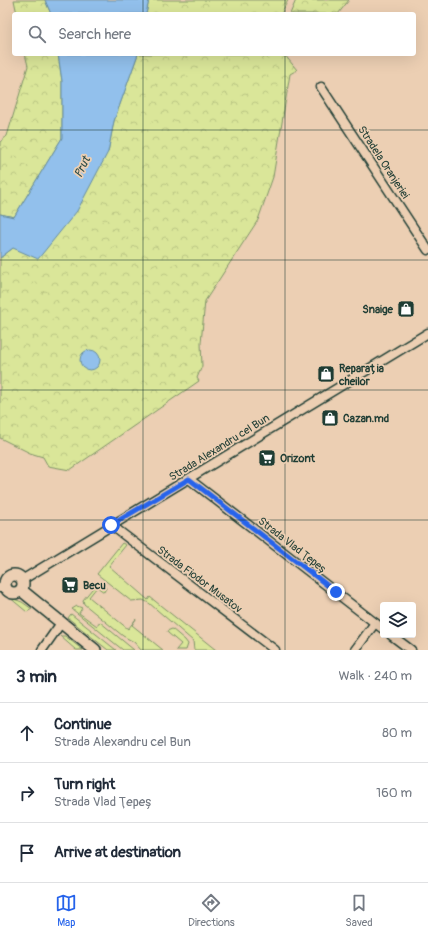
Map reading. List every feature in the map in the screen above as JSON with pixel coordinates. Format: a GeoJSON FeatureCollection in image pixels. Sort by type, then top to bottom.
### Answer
{"type":"FeatureCollection","features":[{"type":"Feature","properties":{"kind":"main road"},"geometry":{"type":"LineString","coordinates":[[22,585],[13,593],[3,582],[15,575],[22,585],[61,623],[95,650]]}},
{"type":"Feature","properties":{"kind":"street","name":"Stradela Oranjeriei"},"geometry":{"type":"LineString","coordinates":[[321,87],[428,250]]}},
{"type":"Feature","properties":{"kind":"street","name":"Strada Alexandru cel Bun"},"geometry":{"type":"LineString","coordinates":[[22,585],[111,525],[428,334]]}},
{"type":"Feature","properties":{"kind":"street","name":"Strada Vlad Ţepeș"},"geometry":{"type":"LineString","coordinates":[[189,479],[380,627]]}},
{"type":"Feature","properties":{"kind":"street","name":"Strada Fiodor Musatov"},"geometry":{"type":"LineString","coordinates":[[111,525],[274,650]]}},
{"type":"Feature","properties":{"kind":"street"},"geometry":{"type":"LineString","coordinates":[[42,650],[61,623]]}},
{"type":"Feature","properties":{"kind":"street"},"geometry":{"type":"LineString","coordinates":[[355,650],[375,623]]}},
{"type":"Feature","properties":{"kind":"street"},"geometry":{"type":"LineString","coordinates":[[395,638],[411,650]]}},
{"type":"Feature","properties":{"kind":"green space"},"geometry":{"type":"Polygon","coordinates":[[[14,0],[45,0],[50,12],[17,12],[14,0]]]}},
{"type":"Feature","properties":{"kind":"green space"},"geometry":{"type":"Polygon","coordinates":[[[149,0],[288,0],[282,12],[146,12],[149,0]]]}},
{"type":"Feature","properties":{"kind":"green space"},"geometry":{"type":"Polygon","coordinates":[[[296,0],[349,0],[340,12],[291,12],[296,0]]]}},
{"type":"Feature","properties":{"kind":"green space"},"geometry":{"type":"Polygon","coordinates":[[[26,56],[58,56],[62,81],[62,138],[14,217],[0,214],[0,142],[7,136],[28,66],[26,56]]]}},
{"type":"Feature","properties":{"kind":"green space"},"geometry":{"type":"Polygon","coordinates":[[[137,56],[286,56],[297,70],[290,74],[273,177],[258,220],[205,301],[201,343],[202,366],[197,378],[199,381],[70,470],[48,466],[43,457],[30,453],[0,438],[0,258],[13,248],[108,152],[114,121],[137,56]]]}},
{"type":"Feature","properties":{"kind":"green space"},"geometry":{"type":"Polygon","coordinates":[[[122,543],[126,545],[109,566],[148,600],[150,597],[216,650],[194,650],[193,641],[149,603],[143,600],[131,601],[97,574],[122,543]]]}},
{"type":"Feature","properties":{"kind":"green space"},"geometry":{"type":"Polygon","coordinates":[[[97,583],[106,588],[104,592],[97,587],[89,597],[128,629],[136,619],[132,625],[163,650],[141,650],[134,642],[123,636],[84,604],[83,600],[97,583]]]}},
{"type":"Feature","properties":{"kind":"green space"},"geometry":{"type":"Polygon","coordinates":[[[9,597],[22,602],[32,609],[27,612],[9,597]]]}},
{"type":"Feature","properties":{"kind":"green space"},"geometry":{"type":"Polygon","coordinates":[[[77,606],[82,608],[79,613],[97,626],[100,622],[134,650],[123,650],[72,609],[77,606]]]}},
{"type":"Feature","properties":{"kind":"green space"},"geometry":{"type":"Polygon","coordinates":[[[71,614],[116,650],[108,650],[68,618],[71,614]]]}},
{"type":"Feature","properties":{"kind":"green space"},"geometry":{"type":"Polygon","coordinates":[[[172,629],[188,644],[186,650],[176,650],[181,644],[168,633],[167,631],[172,629]]]}},
{"type":"Feature","properties":{"kind":"green space"},"geometry":{"type":"Polygon","coordinates":[[[60,636],[65,636],[83,650],[76,650],[60,636]]]}},
{"type":"Feature","properties":{"kind":"water"},"geometry":{"type":"Polygon","coordinates":[[[45,0],[149,0],[146,12],[50,12],[45,0]]]}},
{"type":"Feature","properties":{"kind":"water","name":"Prut"},"geometry":{"type":"Polygon","coordinates":[[[58,56],[137,56],[114,121],[108,152],[77,211],[38,259],[13,248],[0,258],[0,214],[14,217],[62,138],[62,81],[58,56]]]}},
{"type":"Feature","properties":{"kind":"water"},"geometry":{"type":"Polygon","coordinates":[[[90,350],[97,353],[100,360],[97,367],[90,370],[83,367],[80,360],[83,353],[90,350]]]}},
{"type":"Feature","properties":{"kind":"place","name":"Snaige"},"geometry":{"type":"Point","coordinates":[406,309]}},
{"type":"Feature","properties":{"kind":"place","name":"Reparația cheilor"},"geometry":{"type":"Point","coordinates":[326,374]}},
{"type":"Feature","properties":{"kind":"place","name":"Cazan.md"},"geometry":{"type":"Point","coordinates":[330,418]}},
{"type":"Feature","properties":{"kind":"place","name":"Orizont"},"geometry":{"type":"Point","coordinates":[267,458]}},
{"type":"Feature","properties":{"kind":"place","name":"Becu"},"geometry":{"type":"Point","coordinates":[70,585]}},
{"type":"Feature","properties":{"kind":"route"},"geometry":{"type":"LineString","coordinates":[[111,525],[189,479],[336,592]]}}]}
